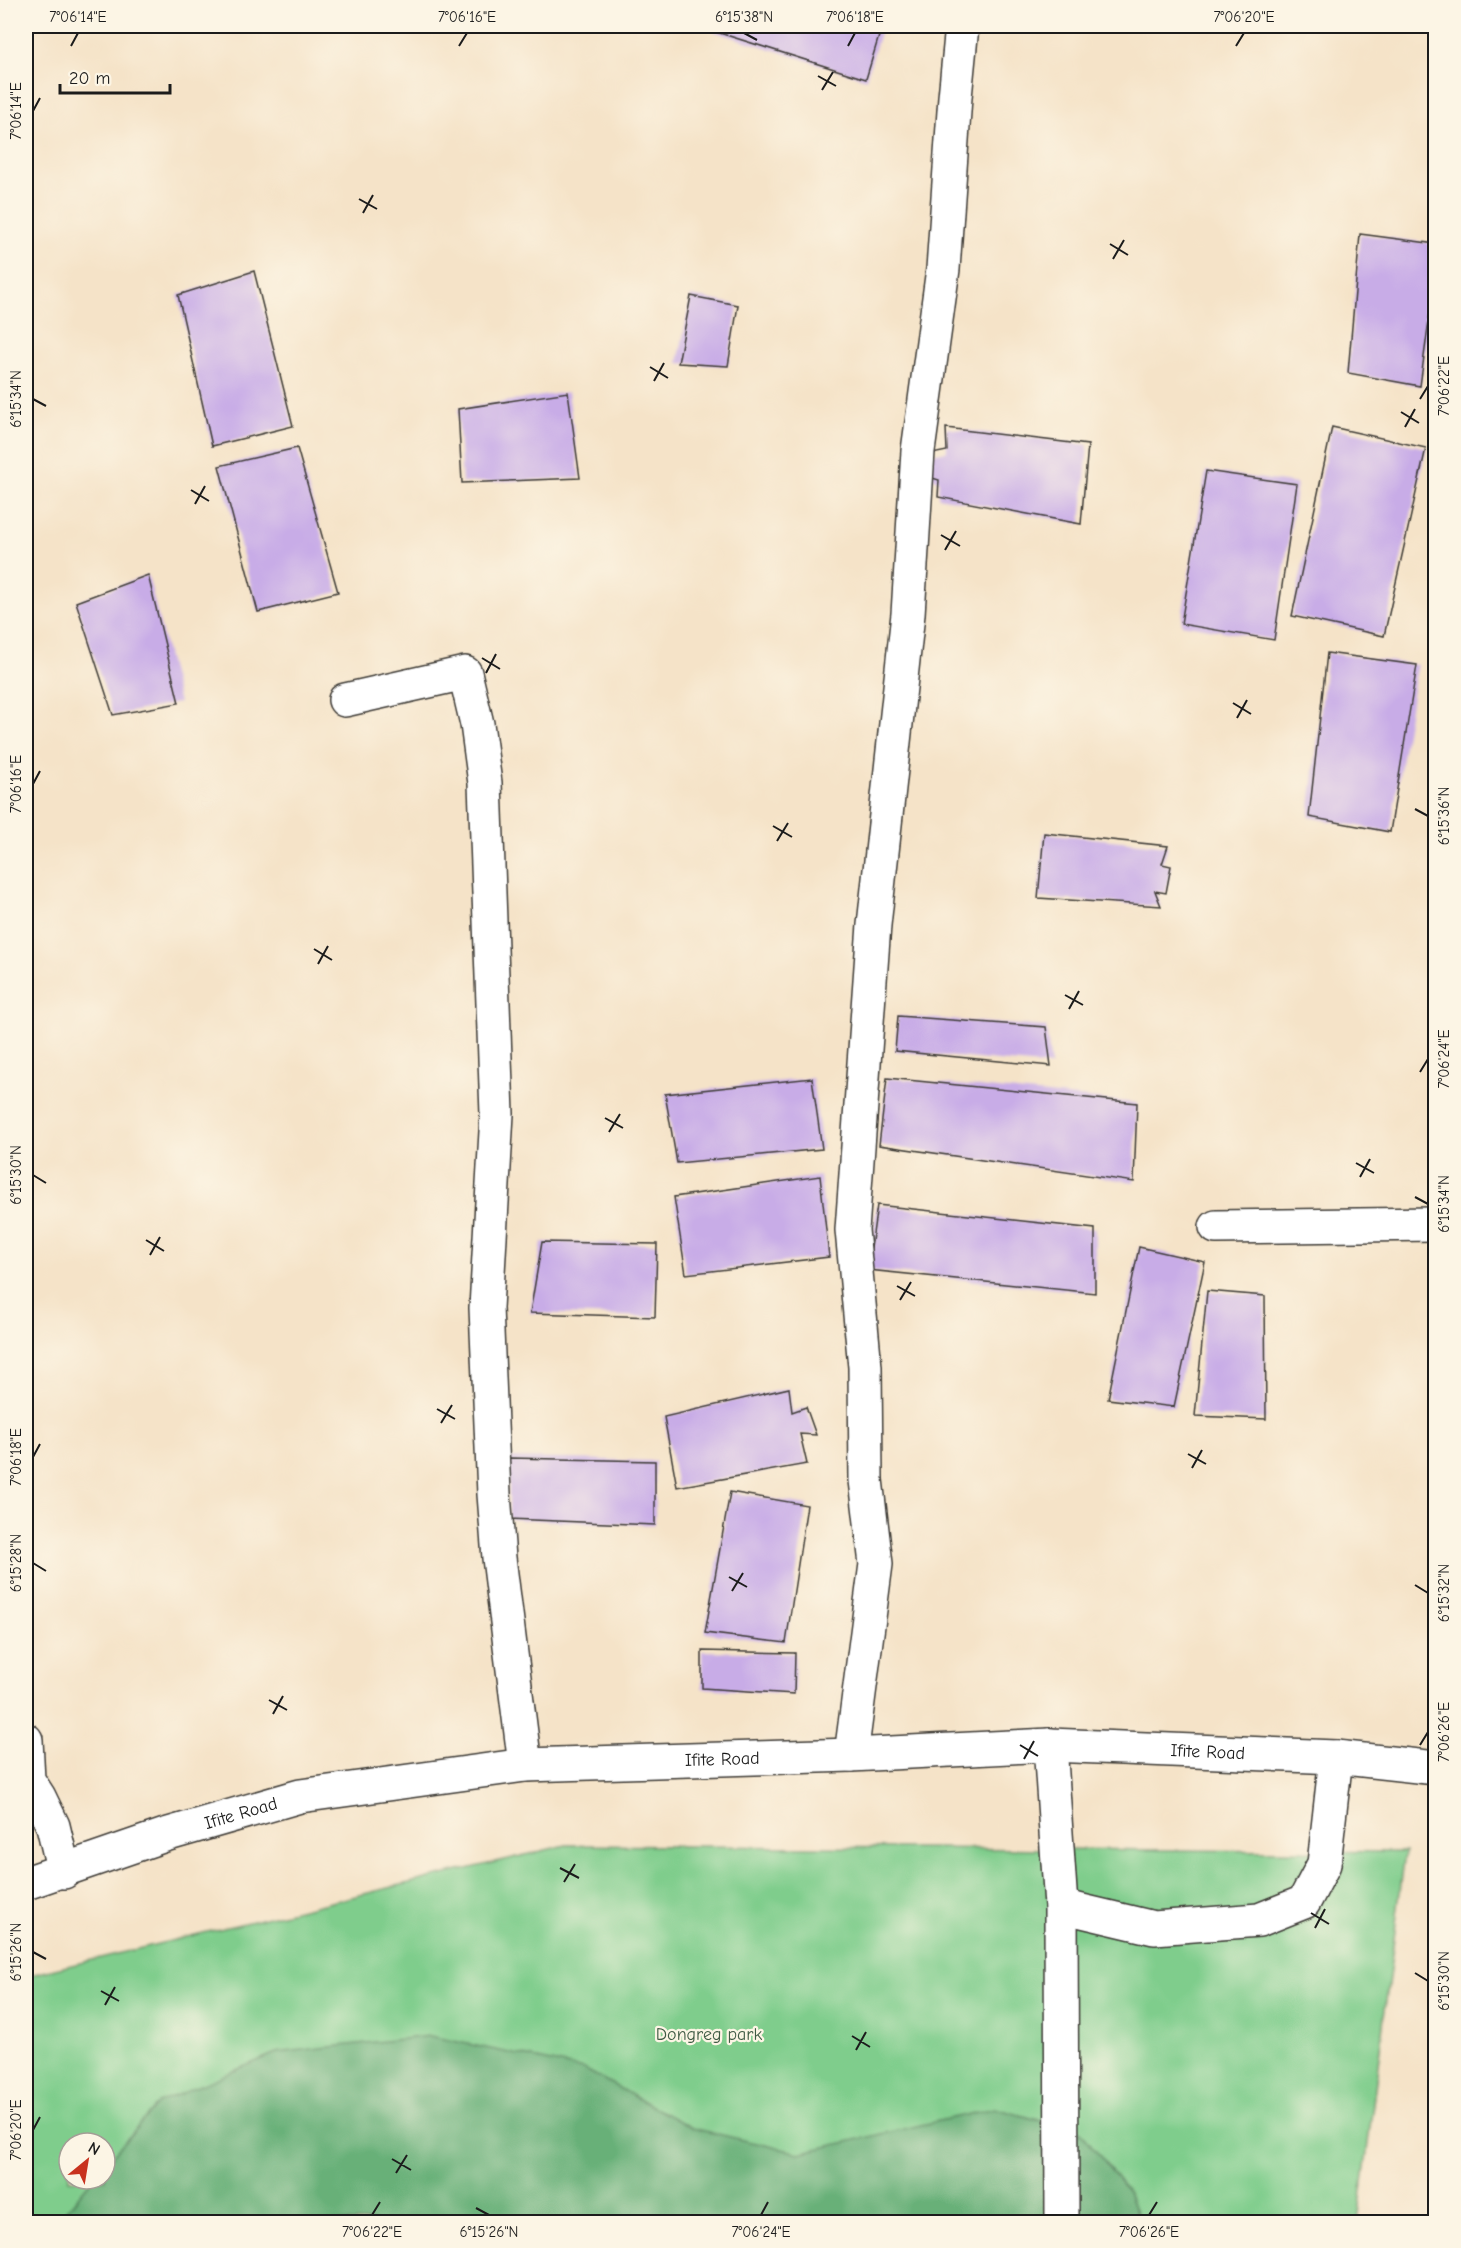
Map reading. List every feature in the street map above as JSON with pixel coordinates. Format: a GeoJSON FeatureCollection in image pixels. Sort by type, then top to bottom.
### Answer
{"type":"FeatureCollection","features":[{"type":"Feature","properties":{"kind":"street"},"geometry":{"type":"LineString","coordinates":[[851,1755],[876,1564],[866,1480],[865,1367],[852,1230],[874,925],[908,614],[918,451],[943,269],[962,26]]}},
{"type":"Feature","properties":{"kind":"street"},"geometry":{"type":"LineString","coordinates":[[345,700],[465,673],[477,724],[485,783],[497,1114],[486,1308],[494,1494],[499,1558],[525,1765]]}},
{"type":"Feature","properties":{"kind":"street"},"geometry":{"type":"LineString","coordinates":[[1216,1227],[1436,1224]]}},
{"type":"Feature","properties":{"kind":"street"},"geometry":{"type":"LineString","coordinates":[[26,1740],[28,1780],[53,1826],[64,1872]]}},
{"type":"Feature","properties":{"kind":"street"},"geometry":{"type":"LineString","coordinates":[[1050,1745],[1061,1906],[1062,2223]]}},
{"type":"Feature","properties":{"kind":"street","name":"Ifite Road"},"geometry":{"type":"LineString","coordinates":[[26,1884],[165,1835],[300,1796],[525,1765],[851,1755],[1050,1745],[1336,1757],[1436,1768]]}},
{"type":"Feature","properties":{"kind":"street"},"geometry":{"type":"LineString","coordinates":[[1061,1906],[1154,1928],[1259,1920],[1304,1902],[1324,1864],[1336,1757]]}},
{"type":"Feature","properties":{"kind":"green space","name":"Dongreg park"},"geometry":{"type":"Polygon","coordinates":[[[566,1845],[1405,1852],[1358,2222],[26,2222],[26,1976],[566,1845]]]}},
{"type":"Feature","properties":{"kind":"green space"},"geometry":{"type":"Polygon","coordinates":[[[430,2036],[584,2069],[692,2128],[799,2153],[995,2108],[1081,2132],[1128,2192],[1140,2222],[57,2222],[82,2191],[117,2191],[117,2150],[158,2103],[276,2053],[430,2036]]]}},
{"type":"Feature","properties":{"kind":"building"},"geometry":{"type":"Polygon","coordinates":[[[709,26],[882,26],[866,79],[707,29],[709,26]]]}},
{"type":"Feature","properties":{"kind":"building"},"geometry":{"type":"Polygon","coordinates":[[[1360,234],[1436,244],[1436,268],[1420,386],[1348,373],[1360,234]]]}},
{"type":"Feature","properties":{"kind":"building"},"geometry":{"type":"Polygon","coordinates":[[[254,271],[293,426],[212,446],[178,295],[254,271]]]}},
{"type":"Feature","properties":{"kind":"building"},"geometry":{"type":"Polygon","coordinates":[[[691,296],[738,305],[728,366],[678,363],[691,296]]]}},
{"type":"Feature","properties":{"kind":"building"},"geometry":{"type":"Polygon","coordinates":[[[568,392],[580,478],[462,483],[458,409],[568,392]]]}},
{"type":"Feature","properties":{"kind":"building"},"geometry":{"type":"Polygon","coordinates":[[[1332,427],[1426,448],[1384,636],[1292,616],[1332,427]]]}},
{"type":"Feature","properties":{"kind":"building"},"geometry":{"type":"Polygon","coordinates":[[[946,428],[1088,445],[1081,524],[938,497],[939,480],[926,476],[927,455],[947,451],[946,428]]]}},
{"type":"Feature","properties":{"kind":"building"},"geometry":{"type":"Polygon","coordinates":[[[297,448],[338,592],[258,612],[219,466],[297,448]]]}},
{"type":"Feature","properties":{"kind":"building"},"geometry":{"type":"Polygon","coordinates":[[[1206,471],[1297,484],[1274,640],[1181,624],[1206,471]]]}},
{"type":"Feature","properties":{"kind":"building"},"geometry":{"type":"Polygon","coordinates":[[[148,575],[179,703],[113,715],[76,602],[148,575]]]}},
{"type":"Feature","properties":{"kind":"building"},"geometry":{"type":"Polygon","coordinates":[[[1327,653],[1417,665],[1390,832],[1309,817],[1327,653]]]}},
{"type":"Feature","properties":{"kind":"building"},"geometry":{"type":"Polygon","coordinates":[[[1044,833],[1168,846],[1162,864],[1171,866],[1166,893],[1155,891],[1161,906],[1038,898],[1044,833]]]}},
{"type":"Feature","properties":{"kind":"building"},"geometry":{"type":"Polygon","coordinates":[[[898,1016],[1046,1027],[1051,1066],[895,1051],[898,1016]]]}},
{"type":"Feature","properties":{"kind":"building"},"geometry":{"type":"Polygon","coordinates":[[[812,1078],[822,1149],[677,1163],[665,1094],[812,1078]]]}},
{"type":"Feature","properties":{"kind":"building"},"geometry":{"type":"Polygon","coordinates":[[[887,1078],[1137,1103],[1134,1182],[879,1145],[887,1078]]]}},
{"type":"Feature","properties":{"kind":"building"},"geometry":{"type":"Polygon","coordinates":[[[820,1176],[829,1257],[686,1274],[674,1197],[820,1176]]]}},
{"type":"Feature","properties":{"kind":"building"},"geometry":{"type":"Polygon","coordinates":[[[877,1205],[1095,1229],[1095,1293],[868,1270],[877,1205]]]}},
{"type":"Feature","properties":{"kind":"building"},"geometry":{"type":"Polygon","coordinates":[[[542,1242],[657,1244],[655,1317],[530,1313],[542,1242]]]}},
{"type":"Feature","properties":{"kind":"building"},"geometry":{"type":"Polygon","coordinates":[[[1139,1247],[1205,1262],[1174,1407],[1108,1399],[1139,1247]]]}},
{"type":"Feature","properties":{"kind":"building"},"geometry":{"type":"Polygon","coordinates":[[[1207,1291],[1265,1296],[1266,1419],[1195,1416],[1207,1291]]]}},
{"type":"Feature","properties":{"kind":"building"},"geometry":{"type":"Polygon","coordinates":[[[789,1388],[792,1412],[806,1407],[816,1435],[800,1434],[807,1464],[677,1487],[664,1417],[789,1388]]]}},
{"type":"Feature","properties":{"kind":"building"},"geometry":{"type":"Polygon","coordinates":[[[509,1458],[655,1461],[655,1525],[509,1519],[509,1458]]]}},
{"type":"Feature","properties":{"kind":"building"},"geometry":{"type":"Polygon","coordinates":[[[730,1492],[807,1505],[786,1643],[705,1633],[730,1492]]]}},
{"type":"Feature","properties":{"kind":"building"},"geometry":{"type":"Polygon","coordinates":[[[702,1651],[795,1653],[794,1694],[702,1688],[702,1651]]]}}]}
